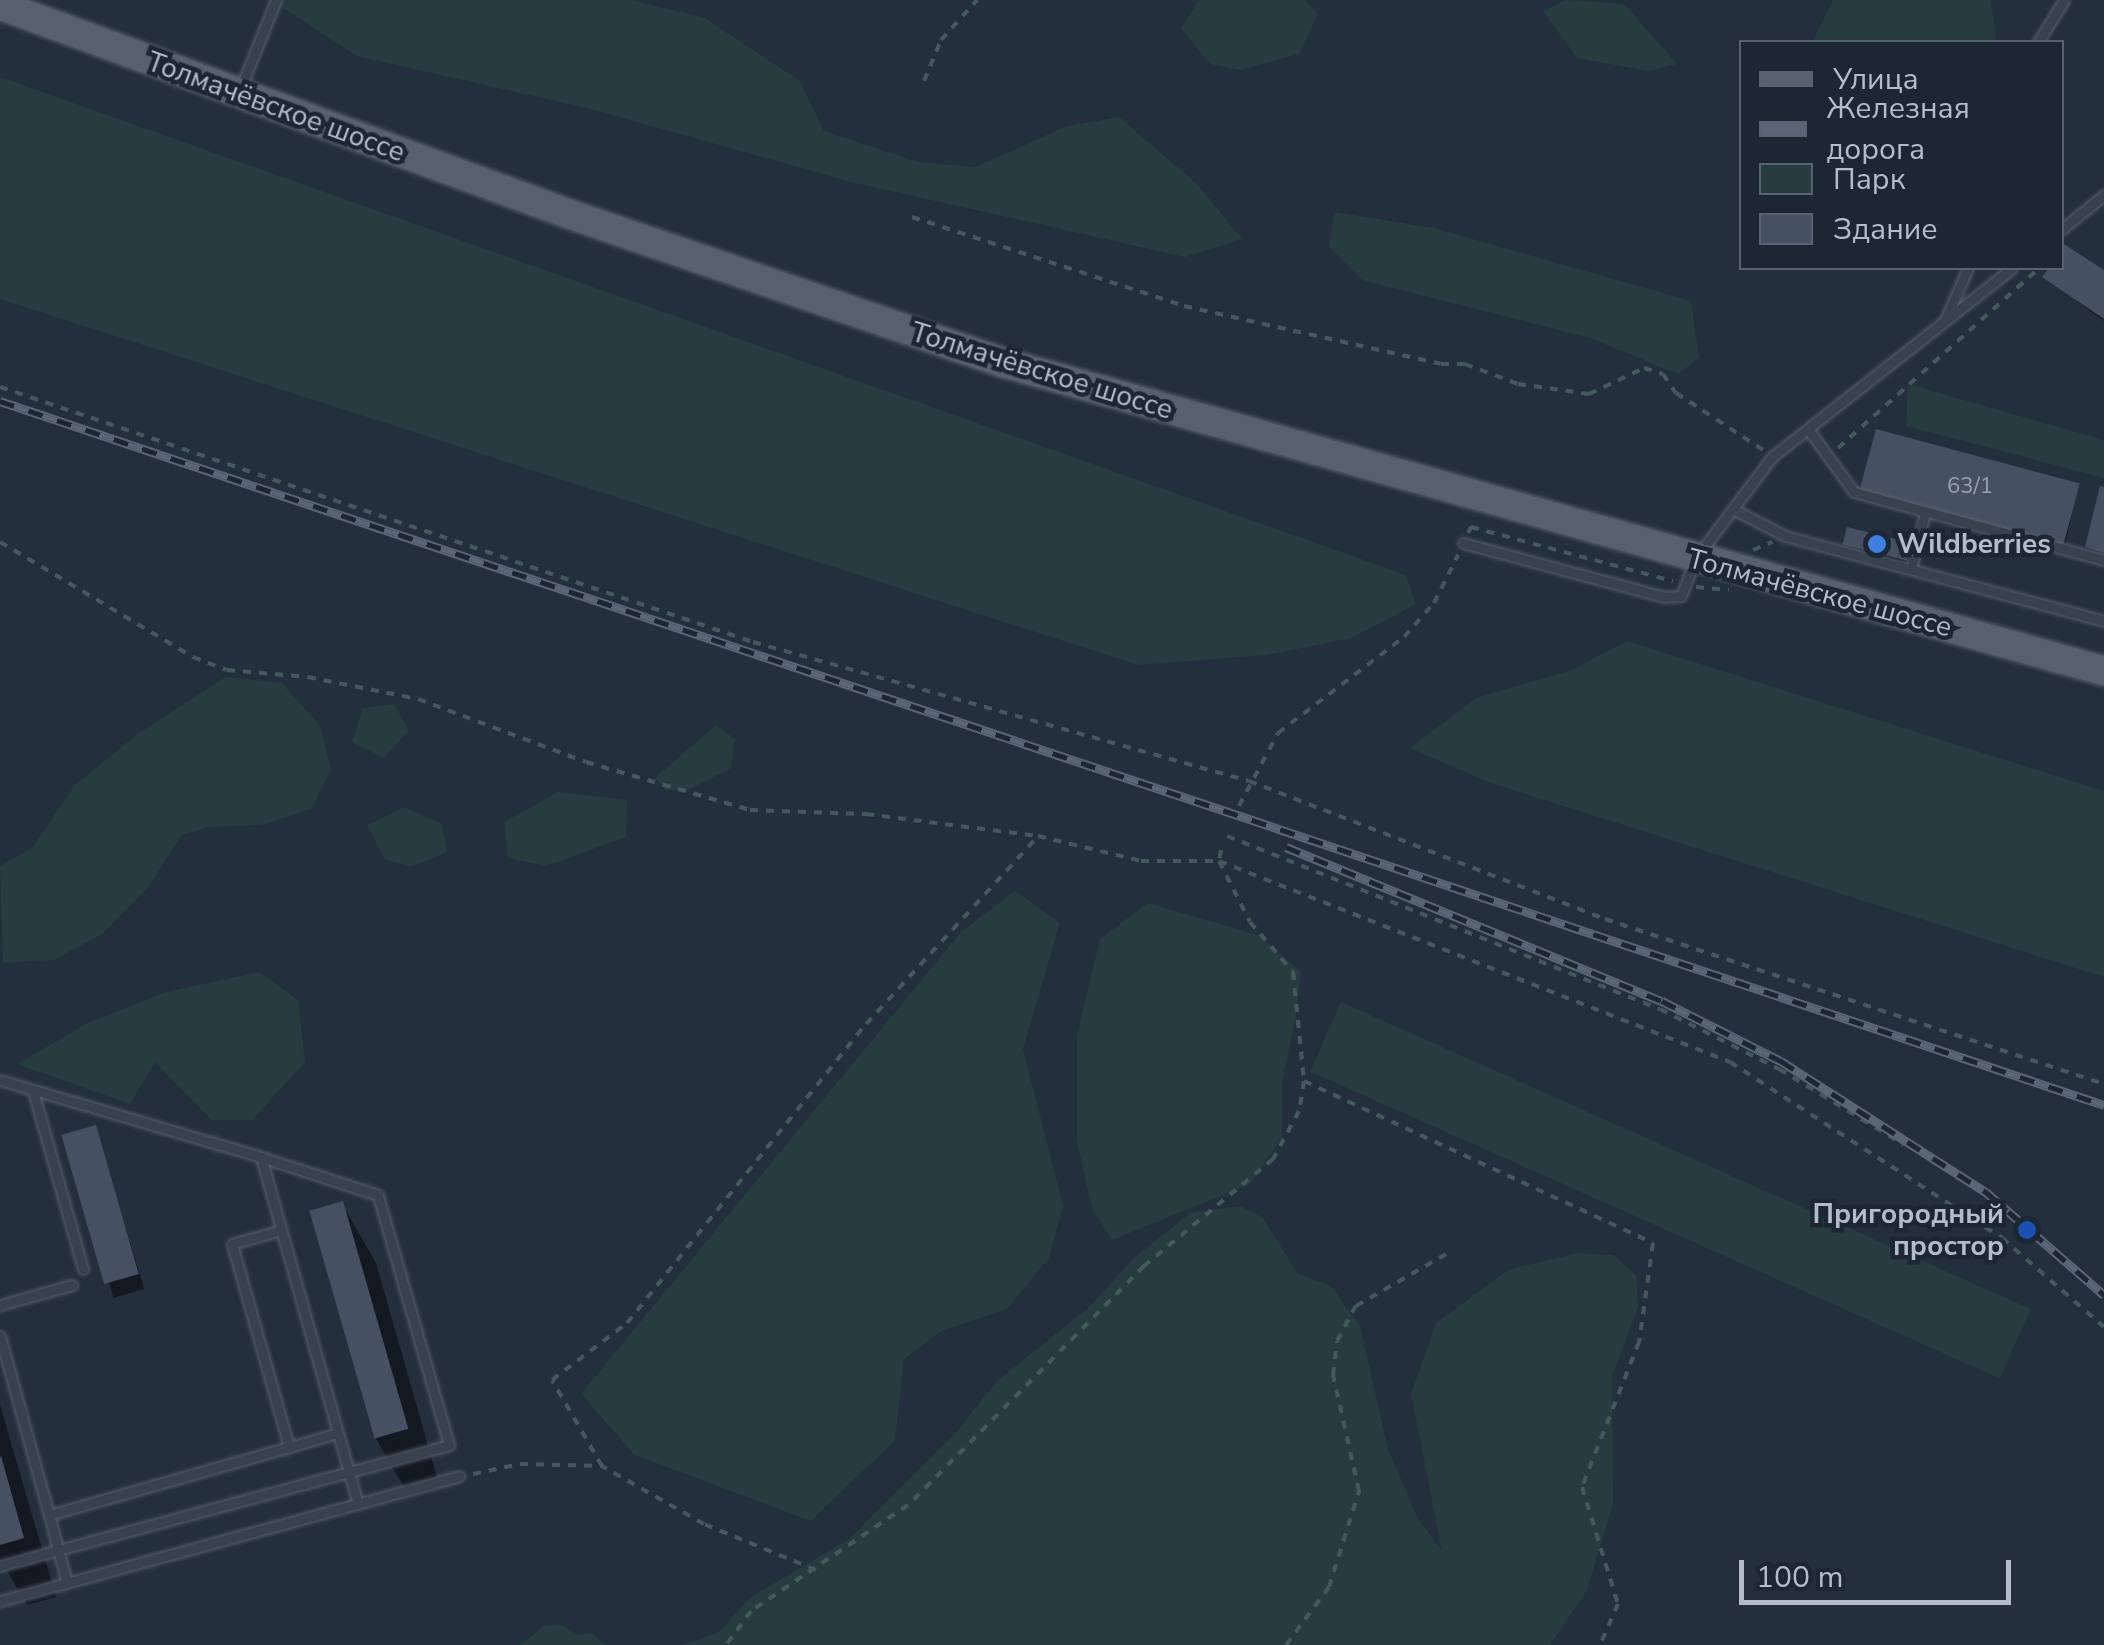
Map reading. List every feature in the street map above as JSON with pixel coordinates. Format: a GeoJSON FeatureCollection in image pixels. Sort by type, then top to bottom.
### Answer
{"type":"FeatureCollection","features":[{"type":"Feature","properties":{"kind":"main road","name":"Толмачёвское шоссе"},"geometry":{"type":"LineString","coordinates":[[0,5],[238,94],[1001,362],[2104,671]]}},
{"type":"Feature","properties":{"kind":"lane"},"geometry":{"type":"LineString","coordinates":[[238,94],[276,0]]}},
{"type":"Feature","properties":{"kind":"lane"},"geometry":{"type":"LineString","coordinates":[[2039,40],[2064,0]]}},
{"type":"Feature","properties":{"kind":"lane"},"geometry":{"type":"LineString","coordinates":[[2064,222],[2104,195]]}},
{"type":"Feature","properties":{"kind":"lane"},"geometry":{"type":"LineString","coordinates":[[1944,321],[1967,270]]}},
{"type":"Feature","properties":{"kind":"lane"},"geometry":{"type":"LineString","coordinates":[[1464,543],[1674,598],[1695,559],[1772,457],[2009,270]]}},
{"type":"Feature","properties":{"kind":"lane"},"geometry":{"type":"LineString","coordinates":[[1808,429],[1831,454],[1854,492],[2104,560]]}},
{"type":"Feature","properties":{"kind":"lane"},"geometry":{"type":"LineString","coordinates":[[1733,508],[1785,536],[2104,621]]}},
{"type":"Feature","properties":{"kind":"lane"},"geometry":{"type":"LineString","coordinates":[[1911,570],[1926,514]]}},
{"type":"Feature","properties":{"kind":"lane"},"geometry":{"type":"LineString","coordinates":[[0,1080],[261,1156],[378,1195],[448,1445],[0,1566]]}},
{"type":"Feature","properties":{"kind":"lane"},"geometry":{"type":"LineString","coordinates":[[33,1092],[82,1269]]}},
{"type":"Feature","properties":{"kind":"lane"},"geometry":{"type":"LineString","coordinates":[[261,1156],[358,1504]]}},
{"type":"Feature","properties":{"kind":"lane"},"geometry":{"type":"LineString","coordinates":[[281,1230],[232,1244],[289,1447]]}},
{"type":"Feature","properties":{"kind":"lane"},"geometry":{"type":"LineString","coordinates":[[0,1305],[72,1285]]}},
{"type":"Feature","properties":{"kind":"lane"},"geometry":{"type":"LineString","coordinates":[[0,1336],[67,1583]]}},
{"type":"Feature","properties":{"kind":"lane"},"geometry":{"type":"LineString","coordinates":[[48,1515],[338,1433]]}},
{"type":"Feature","properties":{"kind":"lane"},"geometry":{"type":"LineString","coordinates":[[0,1602],[459,1476]]}},
{"type":"Feature","properties":{"kind":"path"},"geometry":{"type":"LineString","coordinates":[[924,81],[941,40],[977,0]]}},
{"type":"Feature","properties":{"kind":"path"},"geometry":{"type":"LineString","coordinates":[[912,216],[1184,306],[1465,364],[1518,384],[1589,394],[1644,368],[1663,374],[1676,393],[1772,457]]}},
{"type":"Feature","properties":{"kind":"path"},"geometry":{"type":"LineString","coordinates":[[1831,454],[2037,270]]}},
{"type":"Feature","properties":{"kind":"path"},"geometry":{"type":"LineString","coordinates":[[0,386],[753,642],[1248,781],[1605,919],[2104,1084]]}},
{"type":"Feature","properties":{"kind":"path"},"geometry":{"type":"LineString","coordinates":[[1239,806],[1248,781],[1278,733],[1414,626],[1434,604],[1472,527]]}},
{"type":"Feature","properties":{"kind":"path"},"geometry":{"type":"LineString","coordinates":[[0,542],[193,656],[227,670],[308,677],[418,699],[586,762],[750,810],[866,814],[1038,836],[1141,861],[1219,861],[1730,1062],[2002,1238],[2104,1326]]}},
{"type":"Feature","properties":{"kind":"path"},"geometry":{"type":"LineString","coordinates":[[602,1466],[552,1380],[627,1323],[866,1024],[1038,836]]}},
{"type":"Feature","properties":{"kind":"path"},"geometry":{"type":"LineString","coordinates":[[1227,836],[1660,1009],[1779,1069],[1904,1145]]}},
{"type":"Feature","properties":{"kind":"path"},"geometry":{"type":"LineString","coordinates":[[726,1645],[751,1611],[908,1505],[1144,1266],[1274,1159],[1299,1111],[1304,1080],[1293,972],[1250,922],[1219,861],[1222,850]]}},
{"type":"Feature","properties":{"kind":"path"},"geometry":{"type":"LineString","coordinates":[[1304,1080],[1653,1243],[1639,1342],[1582,1487],[1618,1604],[1600,1645]]}},
{"type":"Feature","properties":{"kind":"path"},"geometry":{"type":"LineString","coordinates":[[1286,1645],[1328,1587],[1358,1490],[1333,1375],[1336,1341],[1356,1306],[1446,1254]]}},
{"type":"Feature","properties":{"kind":"path"},"geometry":{"type":"LineString","coordinates":[[459,1476],[520,1464],[602,1466],[704,1524],[816,1570]]}},
{"type":"Feature","properties":{"kind":"green space"},"geometry":{"type":"Polygon","coordinates":[[[271,0],[630,0],[703,17],[800,81],[824,131],[918,162],[976,167],[1067,126],[1119,117],[1196,183],[1242,239],[1185,257],[855,183],[591,109],[357,56],[271,0]]]}},
{"type":"Feature","properties":{"kind":"green space"},"geometry":{"type":"Polygon","coordinates":[[[1199,0],[1305,0],[1318,14],[1299,54],[1241,70],[1210,64],[1181,28],[1199,0]]]}},
{"type":"Feature","properties":{"kind":"green space"},"geometry":{"type":"Polygon","coordinates":[[[1566,0],[1624,4],[1677,64],[1649,71],[1577,58],[1543,11],[1566,0]]]}},
{"type":"Feature","properties":{"kind":"green space"},"geometry":{"type":"Polygon","coordinates":[[[1833,0],[1991,0],[1996,40],[1813,40],[1833,0]]]}},
{"type":"Feature","properties":{"kind":"green space"},"geometry":{"type":"Polygon","coordinates":[[[0,77],[1406,575],[1416,604],[1351,638],[1266,655],[1138,665],[0,299],[0,77]]]}},
{"type":"Feature","properties":{"kind":"green space"},"geometry":{"type":"Polygon","coordinates":[[[1334,212],[1434,228],[1691,301],[1699,358],[1678,374],[1590,338],[1362,280],[1329,247],[1334,212]]]}},
{"type":"Feature","properties":{"kind":"green space"},"geometry":{"type":"Polygon","coordinates":[[[1908,384],[2104,440],[2104,478],[1906,426],[1908,384]]]}},
{"type":"Feature","properties":{"kind":"green space"},"geometry":{"type":"Polygon","coordinates":[[[1627,641],[2104,791],[2104,977],[1488,782],[1410,748],[1478,697],[1572,670],[1627,641]]]}},
{"type":"Feature","properties":{"kind":"green space"},"geometry":{"type":"Polygon","coordinates":[[[226,677],[282,683],[320,726],[331,770],[311,809],[263,825],[207,827],[181,836],[149,886],[102,934],[54,960],[3,963],[0,866],[33,847],[75,785],[139,733],[226,677]]]}},
{"type":"Feature","properties":{"kind":"green space"},"geometry":{"type":"Polygon","coordinates":[[[394,704],[409,730],[384,758],[352,742],[363,708],[394,704]]]}},
{"type":"Feature","properties":{"kind":"green space"},"geometry":{"type":"Polygon","coordinates":[[[716,725],[735,739],[731,768],[688,790],[665,790],[655,778],[716,725]]]}},
{"type":"Feature","properties":{"kind":"green space"},"geometry":{"type":"Polygon","coordinates":[[[558,792],[627,800],[626,837],[546,866],[508,858],[504,822],[558,792]]]}},
{"type":"Feature","properties":{"kind":"green space"},"geometry":{"type":"Polygon","coordinates":[[[404,807],[442,824],[447,852],[411,867],[385,859],[367,825],[404,807]]]}},
{"type":"Feature","properties":{"kind":"green space"},"geometry":{"type":"Polygon","coordinates":[[[1015,891],[1060,923],[1023,1049],[1063,1206],[1049,1258],[1007,1309],[941,1331],[904,1359],[895,1440],[811,1521],[635,1455],[581,1394],[962,931],[1015,891]]]}},
{"type":"Feature","properties":{"kind":"green space"},"geometry":{"type":"Polygon","coordinates":[[[1148,903],[1258,935],[1301,972],[1282,1083],[1282,1138],[1250,1184],[1112,1240],[1092,1208],[1077,1142],[1077,1035],[1100,939],[1148,903]]]}},
{"type":"Feature","properties":{"kind":"green space"},"geometry":{"type":"Polygon","coordinates":[[[260,972],[298,1000],[305,1062],[252,1120],[212,1120],[155,1062],[130,1104],[17,1064],[88,1023],[166,992],[260,972]]]}},
{"type":"Feature","properties":{"kind":"green space"},"geometry":{"type":"Polygon","coordinates":[[[1341,1002],[2031,1309],[2000,1379],[1310,1071],[1341,1002]]]}},
{"type":"Feature","properties":{"kind":"green space"},"geometry":{"type":"Polygon","coordinates":[[[1241,1206],[1263,1218],[1298,1274],[1330,1285],[1360,1326],[1388,1449],[1418,1519],[1442,1551],[1411,1394],[1436,1323],[1508,1270],[1577,1253],[1613,1255],[1636,1275],[1638,1307],[1612,1376],[1613,1504],[1587,1590],[1550,1645],[682,1645],[718,1633],[751,1597],[849,1539],[954,1435],[996,1382],[1088,1308],[1134,1258],[1190,1213],[1241,1206]]]}},
{"type":"Feature","properties":{"kind":"green space"},"geometry":{"type":"Polygon","coordinates":[[[560,1624],[578,1635],[591,1633],[605,1645],[520,1645],[544,1626],[560,1624]]]}},
{"type":"Feature","properties":{"kind":"building"},"geometry":{"type":"Polygon","coordinates":[[[2064,244],[2104,270],[2104,319],[2042,277],[2047,270],[2064,270],[2064,244]]]}},
{"type":"Feature","properties":{"kind":"building"},"geometry":{"type":"Polygon","coordinates":[[[1876,429],[2080,484],[2064,544],[1860,490],[1876,429]]]}},
{"type":"Feature","properties":{"kind":"building"},"geometry":{"type":"Polygon","coordinates":[[[2100,486],[2104,487],[2104,553],[2085,547],[2100,486]]]}},
{"type":"Feature","properties":{"kind":"building","name":"Wildberries"},"geometry":{"type":"Polygon","coordinates":[[[1847,527],[1911,543],[1907,560],[1843,544],[1847,527]]]}},
{"type":"Feature","properties":{"kind":"building"},"geometry":{"type":"Polygon","coordinates":[[[96,1125],[139,1274],[104,1284],[61,1135],[96,1125]]]}},
{"type":"Feature","properties":{"kind":"building"},"geometry":{"type":"Polygon","coordinates":[[[343,1201],[408,1429],[375,1438],[309,1211],[343,1201]]]}},
{"type":"Feature","properties":{"kind":"building"},"geometry":{"type":"Polygon","coordinates":[[[0,1457],[24,1538],[0,1545],[0,1457]]]}},
{"type":"Feature","properties":{"kind":"railway"},"geometry":{"type":"LineString","coordinates":[[0,401],[2104,1105]]}},
{"type":"Feature","properties":{"kind":"railway"},"geometry":{"type":"LineString","coordinates":[[1286,847],[1662,1001],[1781,1061],[1986,1192],[2104,1295]]}},
{"type":"Feature","properties":{"kind":"place","name":"Wildberries"},"geometry":{"type":"Point","coordinates":[1877,544]}},
{"type":"Feature","properties":{"kind":"place","name":"Пригородный простор"},"geometry":{"type":"Point","coordinates":[2027,1230]}}]}
